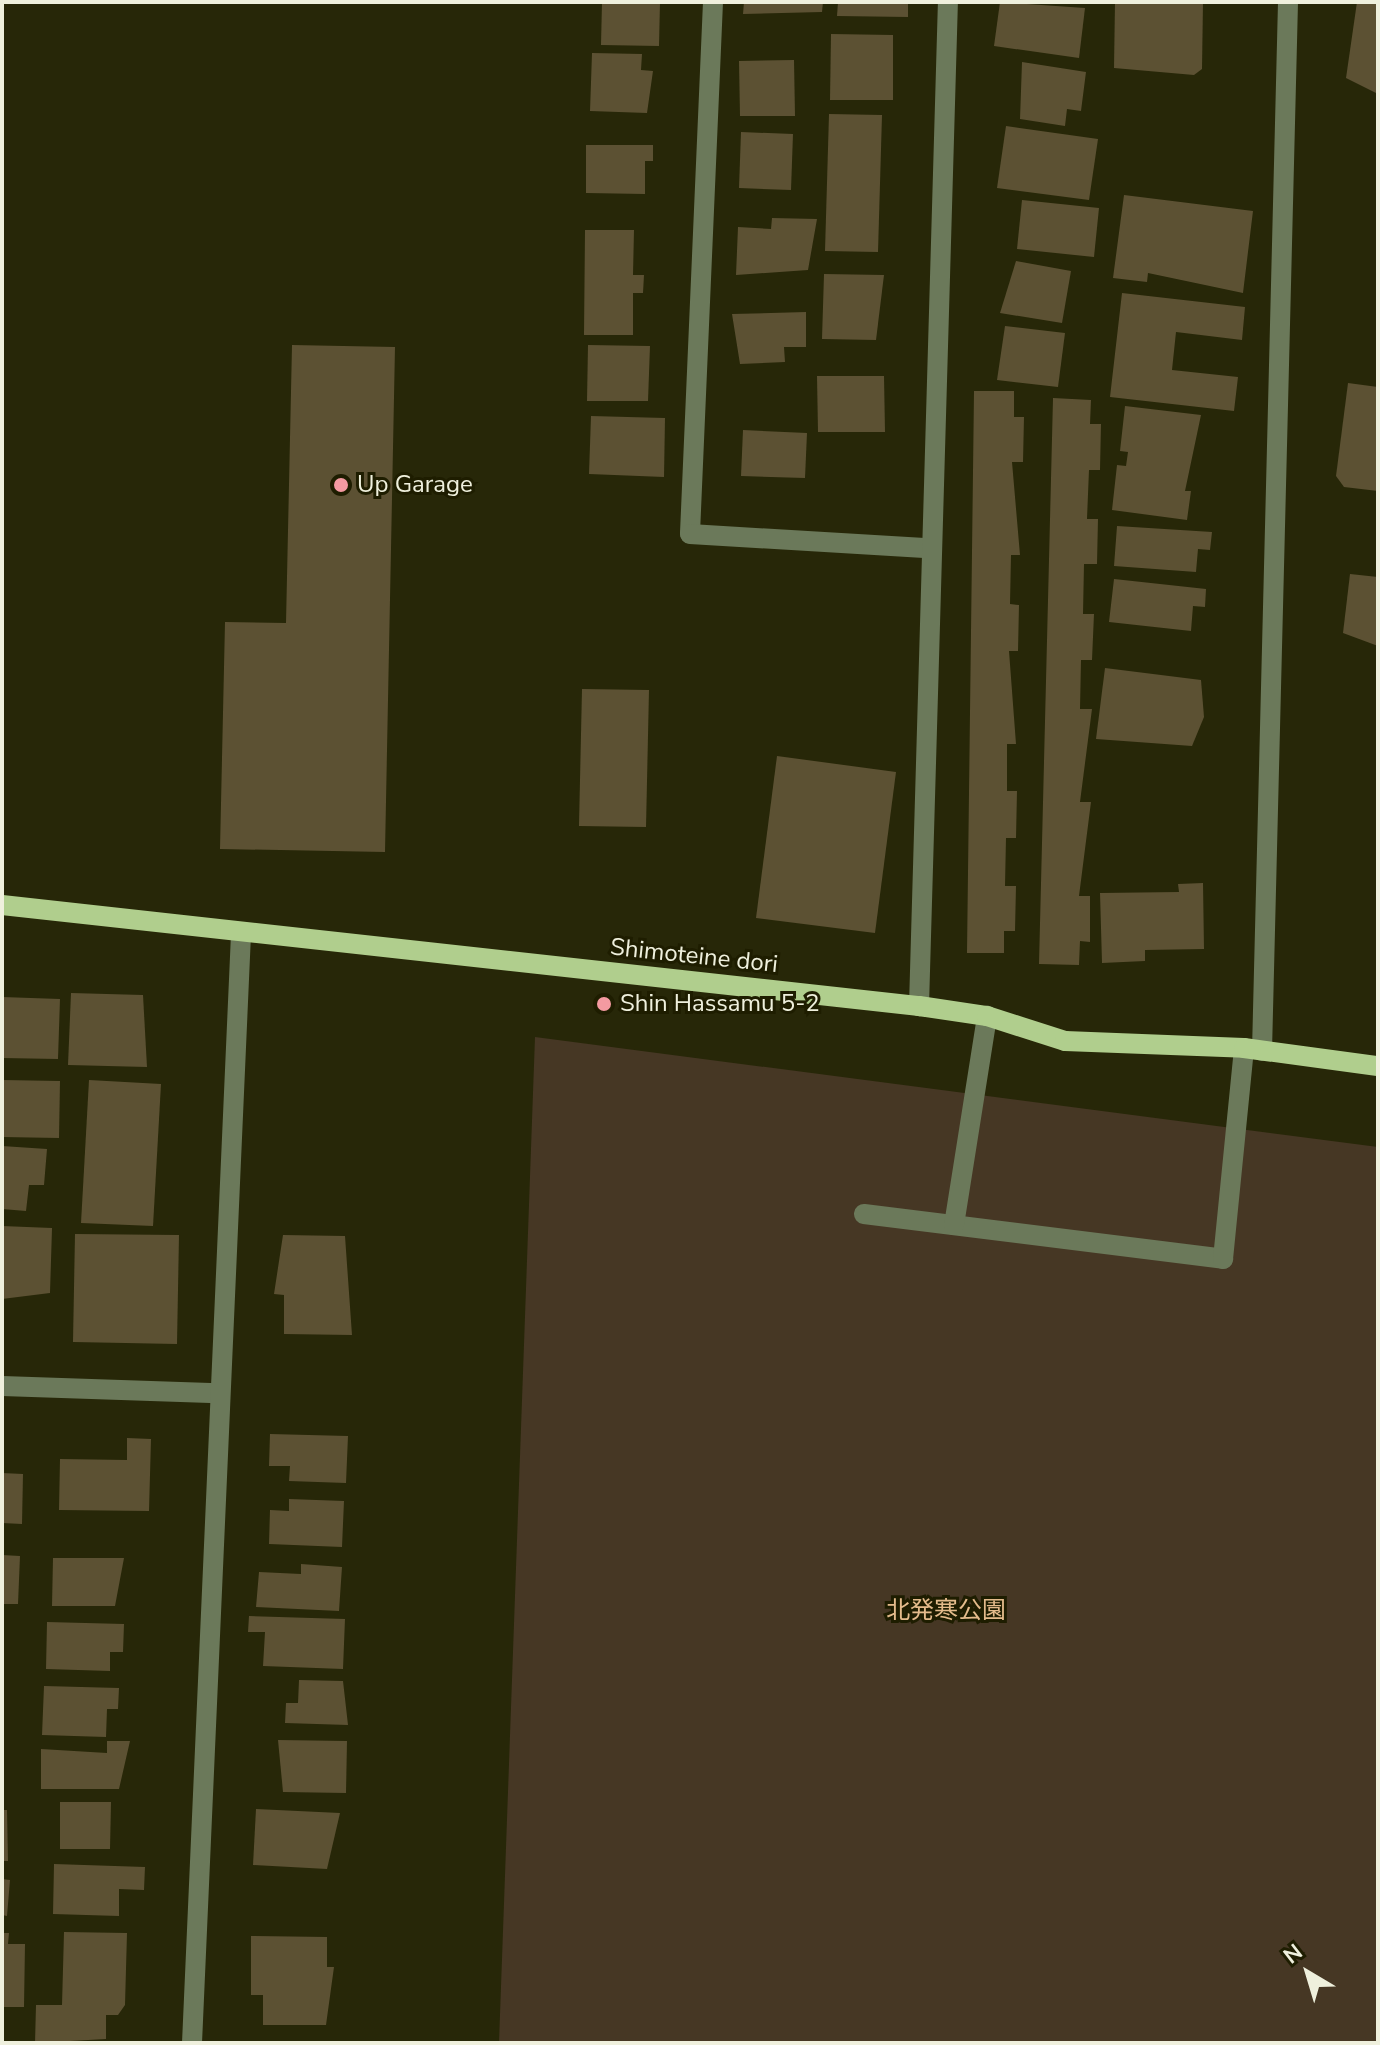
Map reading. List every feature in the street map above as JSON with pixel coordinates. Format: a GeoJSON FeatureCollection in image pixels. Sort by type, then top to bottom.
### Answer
{"type":"FeatureCollection","features":[{"type":"Feature","properties":{"kind":"main road","name":"Shimoteine dori"},"geometry":{"type":"LineString","coordinates":[[2,905],[241,935],[919,1006],[987,1016],[1065,1041],[1253,1050],[1378,1066]]}},
{"type":"Feature","properties":{"kind":"street"},"geometry":{"type":"LineString","coordinates":[[713,2],[690,534],[929,548]]}},
{"type":"Feature","properties":{"kind":"street"},"geometry":{"type":"LineString","coordinates":[[919,1006],[929,548],[948,2]]}},
{"type":"Feature","properties":{"kind":"street"},"geometry":{"type":"LineString","coordinates":[[864,1214],[1223,1259],[1253,1050],[1288,2]]}},
{"type":"Feature","properties":{"kind":"street"},"geometry":{"type":"LineString","coordinates":[[192,2043],[218,1393],[241,935]]}},
{"type":"Feature","properties":{"kind":"street"},"geometry":{"type":"LineString","coordinates":[[954,1225],[987,1016]]}},
{"type":"Feature","properties":{"kind":"street"},"geometry":{"type":"LineString","coordinates":[[2,1386],[218,1393]]}},
{"type":"Feature","properties":{"kind":"green space","name":"北発寒公園"},"geometry":{"type":"Polygon","coordinates":[[[535,1037],[1378,1147],[1378,2043],[499,2043],[535,1037]]]}},
{"type":"Feature","properties":{"kind":"building"},"geometry":{"type":"Polygon","coordinates":[[[602,2],[660,2],[659,46],[601,45],[602,2]]]}},
{"type":"Feature","properties":{"kind":"building"},"geometry":{"type":"Polygon","coordinates":[[[744,2],[823,2],[822,12],[743,14],[744,2]]]}},
{"type":"Feature","properties":{"kind":"building"},"geometry":{"type":"Polygon","coordinates":[[[838,2],[908,2],[908,17],[837,16],[838,2]]]}},
{"type":"Feature","properties":{"kind":"building"},"geometry":{"type":"Polygon","coordinates":[[[1000,2],[1085,8],[1079,58],[994,46],[1000,2]]]}},
{"type":"Feature","properties":{"kind":"building"},"geometry":{"type":"Polygon","coordinates":[[[1115,2],[1203,2],[1202,69],[1194,75],[1114,68],[1115,2]]]}},
{"type":"Feature","properties":{"kind":"building"},"geometry":{"type":"Polygon","coordinates":[[[1357,2],[1378,2],[1378,94],[1346,78],[1357,2]]]}},
{"type":"Feature","properties":{"kind":"building"},"geometry":{"type":"Polygon","coordinates":[[[831,34],[893,35],[893,100],[830,100],[831,34]]]}},
{"type":"Feature","properties":{"kind":"building"},"geometry":{"type":"Polygon","coordinates":[[[592,53],[642,54],[641,70],[653,71],[647,113],[590,111],[592,53]]]}},
{"type":"Feature","properties":{"kind":"building"},"geometry":{"type":"Polygon","coordinates":[[[794,60],[795,116],[740,116],[739,61],[794,60]]]}},
{"type":"Feature","properties":{"kind":"building"},"geometry":{"type":"Polygon","coordinates":[[[1022,62],[1086,72],[1081,111],[1067,109],[1065,126],[1020,119],[1022,62]]]}},
{"type":"Feature","properties":{"kind":"building"},"geometry":{"type":"Polygon","coordinates":[[[829,114],[882,115],[878,252],[825,251],[829,114]]]}},
{"type":"Feature","properties":{"kind":"building"},"geometry":{"type":"Polygon","coordinates":[[[1006,126],[1098,139],[1089,200],[997,188],[1006,126]]]}},
{"type":"Feature","properties":{"kind":"building"},"geometry":{"type":"Polygon","coordinates":[[[741,132],[793,134],[791,190],[739,188],[741,132]]]}},
{"type":"Feature","properties":{"kind":"building"},"geometry":{"type":"Polygon","coordinates":[[[586,145],[653,145],[653,161],[645,161],[645,194],[586,193],[586,145]]]}},
{"type":"Feature","properties":{"kind":"building"},"geometry":{"type":"Polygon","coordinates":[[[1124,195],[1253,211],[1243,293],[1148,273],[1147,282],[1113,278],[1124,195]]]}},
{"type":"Feature","properties":{"kind":"building"},"geometry":{"type":"Polygon","coordinates":[[[1022,200],[1099,208],[1094,257],[1017,249],[1022,200]]]}},
{"type":"Feature","properties":{"kind":"building"},"geometry":{"type":"Polygon","coordinates":[[[772,218],[817,219],[808,270],[736,275],[738,227],[771,229],[772,218]]]}},
{"type":"Feature","properties":{"kind":"building"},"geometry":{"type":"Polygon","coordinates":[[[585,230],[634,230],[633,275],[644,275],[643,293],[633,293],[633,335],[584,335],[585,230]]]}},
{"type":"Feature","properties":{"kind":"building"},"geometry":{"type":"Polygon","coordinates":[[[1016,261],[1071,271],[1062,323],[1000,313],[1016,261]]]}},
{"type":"Feature","properties":{"kind":"building"},"geometry":{"type":"Polygon","coordinates":[[[824,274],[884,275],[876,340],[822,339],[824,274]]]}},
{"type":"Feature","properties":{"kind":"building"},"geometry":{"type":"Polygon","coordinates":[[[1122,293],[1245,307],[1242,340],[1176,332],[1172,370],[1238,377],[1234,411],[1110,397],[1122,293]]]}},
{"type":"Feature","properties":{"kind":"building"},"geometry":{"type":"Polygon","coordinates":[[[806,312],[806,347],[784,347],[785,362],[740,364],[732,314],[806,312]]]}},
{"type":"Feature","properties":{"kind":"building"},"geometry":{"type":"Polygon","coordinates":[[[1005,326],[1065,333],[1058,387],[997,380],[1005,326]]]}},
{"type":"Feature","properties":{"kind":"building","name":"Up Garage"},"geometry":{"type":"Polygon","coordinates":[[[292,345],[395,347],[385,852],[220,849],[225,622],[286,623],[292,345]]]}},
{"type":"Feature","properties":{"kind":"building"},"geometry":{"type":"Polygon","coordinates":[[[588,345],[650,346],[648,401],[587,401],[588,345]]]}},
{"type":"Feature","properties":{"kind":"building"},"geometry":{"type":"Polygon","coordinates":[[[817,376],[884,376],[885,432],[818,432],[817,376]]]}},
{"type":"Feature","properties":{"kind":"building"},"geometry":{"type":"Polygon","coordinates":[[[1348,383],[1378,387],[1378,491],[1344,487],[1336,476],[1348,383]]]}},
{"type":"Feature","properties":{"kind":"building"},"geometry":{"type":"Polygon","coordinates":[[[974,391],[1014,391],[1014,417],[1024,417],[1023,462],[1012,462],[1020,555],[1011,555],[1010,604],[1019,605],[1018,651],[1009,651],[1016,744],[1007,744],[1007,791],[1017,791],[1016,838],[1006,838],[1005,886],[1016,886],[1015,931],[1004,931],[1004,953],[967,953],[974,391]]]}},
{"type":"Feature","properties":{"kind":"building"},"geometry":{"type":"Polygon","coordinates":[[[1053,398],[1091,400],[1090,424],[1101,424],[1100,470],[1089,470],[1087,519],[1098,519],[1097,564],[1084,564],[1083,614],[1094,614],[1092,660],[1081,660],[1080,709],[1092,709],[1080,802],[1091,802],[1079,896],[1090,896],[1090,942],[1080,941],[1079,965],[1039,964],[1053,398]]]}},
{"type":"Feature","properties":{"kind":"building"},"geometry":{"type":"Polygon","coordinates":[[[1125,406],[1201,415],[1185,491],[1191,491],[1187,520],[1112,510],[1117,465],[1126,466],[1128,452],[1120,451],[1125,406]]]}},
{"type":"Feature","properties":{"kind":"building"},"geometry":{"type":"Polygon","coordinates":[[[591,416],[665,418],[664,477],[589,474],[591,416]]]}},
{"type":"Feature","properties":{"kind":"building"},"geometry":{"type":"Polygon","coordinates":[[[743,430],[807,433],[805,478],[741,476],[743,430]]]}},
{"type":"Feature","properties":{"kind":"building"},"geometry":{"type":"Polygon","coordinates":[[[1117,526],[1212,532],[1210,550],[1198,549],[1196,572],[1114,566],[1117,526]]]}},
{"type":"Feature","properties":{"kind":"building"},"geometry":{"type":"Polygon","coordinates":[[[1350,574],[1378,577],[1378,646],[1343,633],[1350,574]]]}},
{"type":"Feature","properties":{"kind":"building"},"geometry":{"type":"Polygon","coordinates":[[[1114,579],[1206,589],[1205,607],[1193,606],[1191,631],[1109,622],[1114,579]]]}},
{"type":"Feature","properties":{"kind":"building"},"geometry":{"type":"Polygon","coordinates":[[[1105,668],[1201,680],[1204,717],[1192,746],[1096,739],[1105,668]]]}},
{"type":"Feature","properties":{"kind":"building"},"geometry":{"type":"Polygon","coordinates":[[[582,689],[649,690],[646,827],[579,826],[582,689]]]}},
{"type":"Feature","properties":{"kind":"building"},"geometry":{"type":"Polygon","coordinates":[[[777,756],[896,772],[875,933],[756,918],[777,756]]]}},
{"type":"Feature","properties":{"kind":"building"},"geometry":{"type":"Polygon","coordinates":[[[1203,883],[1204,949],[1145,950],[1145,961],[1102,963],[1100,893],[1179,892],[1178,884],[1203,883]]]}},
{"type":"Feature","properties":{"kind":"building"},"geometry":{"type":"Polygon","coordinates":[[[71,993],[143,995],[147,1067],[68,1065],[71,993]]]}},
{"type":"Feature","properties":{"kind":"building"},"geometry":{"type":"Polygon","coordinates":[[[2,997],[60,999],[58,1059],[2,1058],[2,997]]]}},
{"type":"Feature","properties":{"kind":"building"},"geometry":{"type":"Polygon","coordinates":[[[2,1080],[60,1081],[59,1138],[2,1137],[2,1080]]]}},
{"type":"Feature","properties":{"kind":"building"},"geometry":{"type":"Polygon","coordinates":[[[89,1080],[161,1084],[153,1226],[81,1223],[89,1080]]]}},
{"type":"Feature","properties":{"kind":"building"},"geometry":{"type":"Polygon","coordinates":[[[2,1146],[47,1149],[44,1185],[29,1185],[26,1211],[2,1209],[2,1146]]]}},
{"type":"Feature","properties":{"kind":"building"},"geometry":{"type":"Polygon","coordinates":[[[2,1226],[52,1228],[50,1293],[2,1299],[2,1226]]]}},
{"type":"Feature","properties":{"kind":"building"},"geometry":{"type":"Polygon","coordinates":[[[75,1234],[179,1235],[177,1344],[73,1342],[75,1234]]]}},
{"type":"Feature","properties":{"kind":"building"},"geometry":{"type":"Polygon","coordinates":[[[283,1235],[345,1236],[352,1335],[284,1334],[284,1295],[274,1294],[283,1235]]]}},
{"type":"Feature","properties":{"kind":"building"},"geometry":{"type":"Polygon","coordinates":[[[270,1434],[348,1436],[346,1483],[289,1481],[290,1466],[269,1466],[270,1434]]]}},
{"type":"Feature","properties":{"kind":"building"},"geometry":{"type":"Polygon","coordinates":[[[127,1438],[151,1439],[149,1511],[59,1510],[60,1459],[127,1460],[127,1438]]]}},
{"type":"Feature","properties":{"kind":"building"},"geometry":{"type":"Polygon","coordinates":[[[2,1473],[23,1474],[22,1524],[2,1523],[2,1473]]]}},
{"type":"Feature","properties":{"kind":"building"},"geometry":{"type":"Polygon","coordinates":[[[289,1499],[344,1501],[342,1547],[269,1544],[270,1510],[289,1511],[289,1499]]]}},
{"type":"Feature","properties":{"kind":"building"},"geometry":{"type":"Polygon","coordinates":[[[2,1555],[20,1556],[18,1604],[2,1604],[2,1555]]]}},
{"type":"Feature","properties":{"kind":"building"},"geometry":{"type":"Polygon","coordinates":[[[53,1558],[124,1558],[115,1606],[52,1606],[53,1558]]]}},
{"type":"Feature","properties":{"kind":"building"},"geometry":{"type":"Polygon","coordinates":[[[301,1564],[342,1567],[339,1611],[256,1607],[259,1572],[301,1574],[301,1564]]]}},
{"type":"Feature","properties":{"kind":"building"},"geometry":{"type":"Polygon","coordinates":[[[249,1616],[345,1619],[343,1669],[263,1666],[265,1632],[248,1632],[249,1616]]]}},
{"type":"Feature","properties":{"kind":"building"},"geometry":{"type":"Polygon","coordinates":[[[47,1622],[124,1624],[123,1652],[110,1652],[110,1671],[46,1669],[47,1622]]]}},
{"type":"Feature","properties":{"kind":"building"},"geometry":{"type":"Polygon","coordinates":[[[299,1680],[343,1681],[348,1725],[285,1723],[286,1703],[298,1703],[299,1680]]]}},
{"type":"Feature","properties":{"kind":"building"},"geometry":{"type":"Polygon","coordinates":[[[44,1686],[119,1688],[118,1709],[107,1709],[106,1737],[42,1735],[44,1686]]]}},
{"type":"Feature","properties":{"kind":"building"},"geometry":{"type":"Polygon","coordinates":[[[278,1740],[347,1741],[346,1793],[283,1792],[278,1740]]]}},
{"type":"Feature","properties":{"kind":"building"},"geometry":{"type":"Polygon","coordinates":[[[107,1741],[130,1741],[119,1789],[41,1789],[41,1749],[107,1753],[107,1741]]]}},
{"type":"Feature","properties":{"kind":"building"},"geometry":{"type":"Polygon","coordinates":[[[60,1802],[111,1802],[110,1849],[60,1849],[60,1802]]]}},
{"type":"Feature","properties":{"kind":"building"},"geometry":{"type":"Polygon","coordinates":[[[256,1809],[340,1813],[327,1869],[253,1865],[256,1809]]]}},
{"type":"Feature","properties":{"kind":"building"},"geometry":{"type":"Polygon","coordinates":[[[2,1810],[7,1810],[8,1861],[2,1861],[2,1810]]]}},
{"type":"Feature","properties":{"kind":"building"},"geometry":{"type":"Polygon","coordinates":[[[54,1864],[145,1867],[144,1890],[119,1889],[119,1916],[53,1914],[54,1864]]]}},
{"type":"Feature","properties":{"kind":"building"},"geometry":{"type":"Polygon","coordinates":[[[2,1879],[10,1880],[7,1916],[2,1915],[2,1879]]]}},
{"type":"Feature","properties":{"kind":"building"},"geometry":{"type":"Polygon","coordinates":[[[64,1932],[127,1933],[125,2005],[118,2015],[106,2015],[106,2039],[35,2043],[36,2005],[62,2005],[64,1932]]]}},
{"type":"Feature","properties":{"kind":"building"},"geometry":{"type":"Polygon","coordinates":[[[2,1933],[9,1933],[8,1944],[25,1944],[24,2007],[2,2007],[2,1933]]]}},
{"type":"Feature","properties":{"kind":"building"},"geometry":{"type":"Polygon","coordinates":[[[251,1936],[327,1937],[327,1967],[334,1967],[326,2025],[263,2025],[263,1995],[251,1995],[251,1936]]]}},
{"type":"Feature","properties":{"kind":"place","name":"Up Garage"},"geometry":{"type":"Point","coordinates":[341,485]}},
{"type":"Feature","properties":{"kind":"place","name":"Shin Hassamu 5-2"},"geometry":{"type":"Point","coordinates":[604,1004]}}]}
